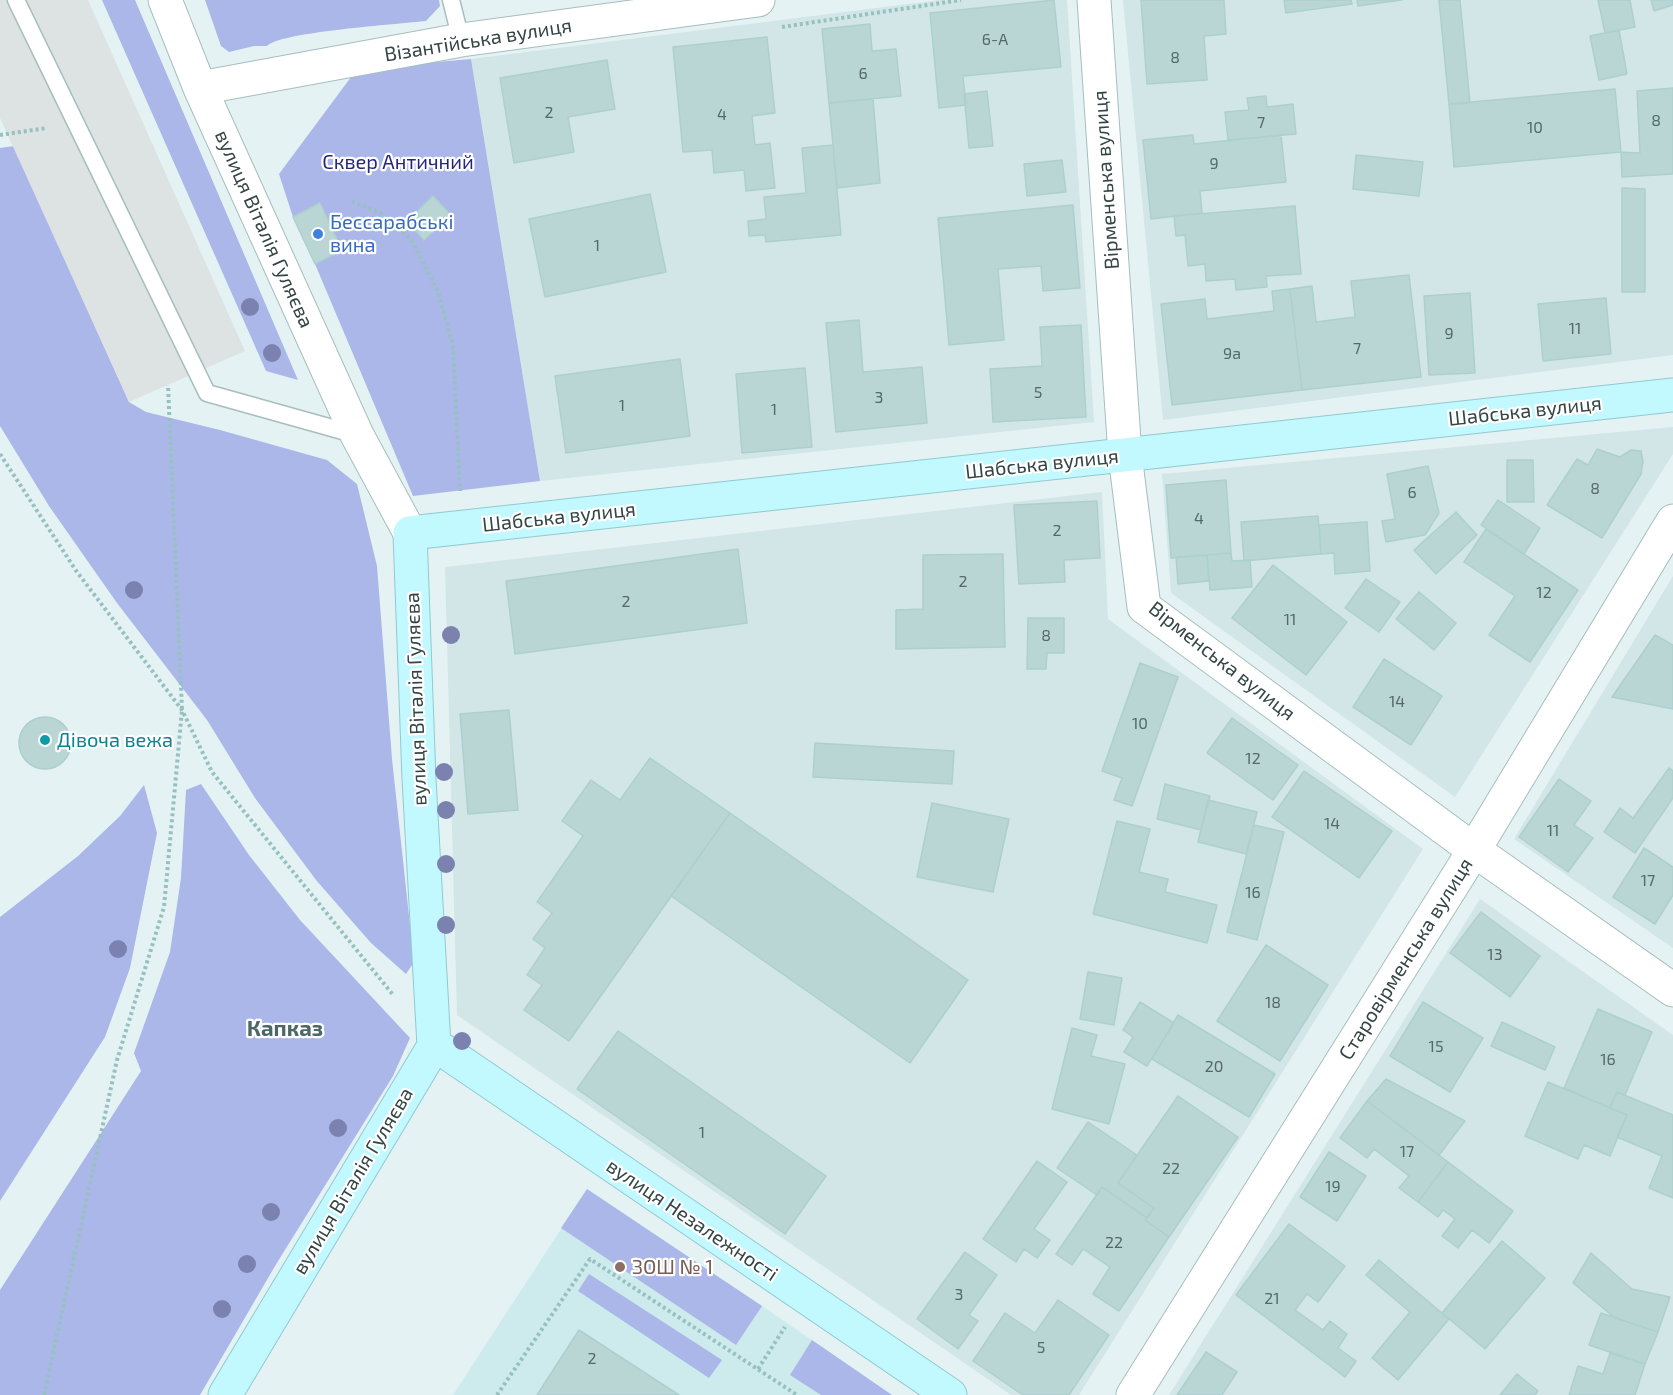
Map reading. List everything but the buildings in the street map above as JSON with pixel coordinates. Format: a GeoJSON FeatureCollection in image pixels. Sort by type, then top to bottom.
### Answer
{"type":"FeatureCollection","features":[{"type":"Feature","properties":{"kind":"main road","name":"Шабська вулиця"},"geometry":{"type":"LineString","coordinates":[[410,533],[1673,395]]}},
{"type":"Feature","properties":{"kind":"main road","name":"вулиця Віталія Гуляєва"},"geometry":{"type":"LineString","coordinates":[[225,1395],[434,1046],[419,779],[410,533]]}},
{"type":"Feature","properties":{"kind":"main road","name":"вулиця Незалежності"},"geometry":{"type":"LineString","coordinates":[[434,1046],[456,1058],[950,1395]]}},
{"type":"Feature","properties":{"kind":"street","name":"вулиця Віталія Гуляєва"},"geometry":{"type":"LineString","coordinates":[[165,0],[200,88],[357,435],[410,533]]}},
{"type":"Feature","properties":{"kind":"street","name":"Візантійська вулиця"},"geometry":{"type":"LineString","coordinates":[[200,88],[461,40],[758,0]]}},
{"type":"Feature","properties":{"kind":"street","name":"Вірменська вулиця"},"geometry":{"type":"LineString","coordinates":[[1094,0],[1125,455],[1144,606],[1474,850],[1673,990]]}},
{"type":"Feature","properties":{"kind":"street","name":"Старовірменська вулиця"},"geometry":{"type":"LineString","coordinates":[[1133,1395],[1474,850],[1673,521]]}},
{"type":"Feature","properties":{"kind":"lane"},"geometry":{"type":"LineString","coordinates":[[16,0],[207,393],[357,435]]}},
{"type":"Feature","properties":{"kind":"lane"},"geometry":{"type":"LineString","coordinates":[[451,0],[461,40]]}},
{"type":"Feature","properties":{"kind":"path"},"geometry":{"type":"LineString","coordinates":[[0,134],[76,124]]}},
{"type":"Feature","properties":{"kind":"path"},"geometry":{"type":"LineString","coordinates":[[352,201],[380,213],[411,239],[438,292],[453,345],[460,493]]}},
{"type":"Feature","properties":{"kind":"path"},"geometry":{"type":"LineString","coordinates":[[44,1395],[117,1060],[164,907],[182,710],[168,385]]}},
{"type":"Feature","properties":{"kind":"path"},"geometry":{"type":"LineString","coordinates":[[0,454],[77,572],[182,710],[212,772],[397,1000]]}},
{"type":"Feature","properties":{"kind":"path"},"geometry":{"type":"LineString","coordinates":[[497,1395],[590,1259],[797,1395]]}},
{"type":"Feature","properties":{"kind":"path"},"geometry":{"type":"LineString","coordinates":[[758,1369],[787,1323]]}},
{"type":"Feature","properties":{"kind":"shaded area"},"geometry":{"type":"Polygon","coordinates":[[[0,0],[88,0],[245,351],[129,402],[0,118],[0,0]]]}},
{"type":"Feature","properties":{"kind":"shaded area"},"geometry":{"type":"Polygon","coordinates":[[[940,0],[1067,0],[1094,422],[540,481],[471,59],[940,0]]]}},
{"type":"Feature","properties":{"kind":"shaded area"},"geometry":{"type":"Polygon","coordinates":[[[1123,0],[1673,0],[1673,355],[1163,420],[1123,0]]]}},
{"type":"Feature","properties":{"kind":"shaded area"},"geometry":{"type":"Polygon","coordinates":[[[1673,427],[1673,454],[1455,797],[1171,593],[1162,474],[1673,427]]]}},
{"type":"Feature","properties":{"kind":"shaded area"},"geometry":{"type":"Polygon","coordinates":[[[1102,492],[1108,619],[1423,849],[1079,1395],[1011,1395],[457,1015],[445,567],[1102,492]]]}},
{"type":"Feature","properties":{"kind":"shaded area"},"geometry":{"type":"Polygon","coordinates":[[[1673,576],[1673,948],[1514,839],[1673,576]]]}},
{"type":"Feature","properties":{"kind":"shaded area"},"geometry":{"type":"Polygon","coordinates":[[[1480,899],[1673,1035],[1673,1395],[1169,1395],[1480,899]]]}},
{"type":"Feature","properties":{"kind":"shaded area","name":"ЗОШ № 1"},"geometry":{"type":"Polygon","coordinates":[[[587,1189],[762,1306],[892,1395],[453,1395],[587,1189]]]}},
{"type":"Feature","properties":{"kind":"green space"},"geometry":{"type":"Polygon","coordinates":[[[102,0],[135,0],[298,380],[266,371],[102,0]]]}},
{"type":"Feature","properties":{"kind":"green space"},"geometry":{"type":"Polygon","coordinates":[[[205,0],[439,0],[440,6],[426,21],[316,33],[276,41],[267,46],[254,46],[229,52],[221,46],[205,0]]]}},
{"type":"Feature","properties":{"kind":"green space","name":"Сквер Античний"},"geometry":{"type":"Polygon","coordinates":[[[471,59],[540,481],[413,496],[315,264],[342,250],[320,203],[293,217],[279,174],[357,69],[471,59]]]}},
{"type":"Feature","properties":{"kind":"green space"},"geometry":{"type":"Polygon","coordinates":[[[14,146],[129,402],[146,412],[327,460],[357,484],[377,566],[392,759],[414,962],[406,974],[371,943],[316,880],[255,798],[207,720],[117,603],[49,506],[0,426],[0,148],[14,146]]]}},
{"type":"Feature","properties":{"kind":"green space"},"geometry":{"type":"Polygon","coordinates":[[[201,784],[249,855],[300,920],[410,1038],[393,1076],[275,1266],[200,1395],[0,1395],[0,1290],[141,1071],[134,1053],[170,952],[181,878],[186,790],[201,784]]]}},
{"type":"Feature","properties":{"kind":"green space"},"geometry":{"type":"Polygon","coordinates":[[[144,785],[157,833],[130,968],[105,1037],[0,1201],[0,917],[78,856],[120,816],[144,785]]]}},
{"type":"Feature","properties":{"kind":"green space"},"geometry":{"type":"Polygon","coordinates":[[[587,1189],[762,1306],[736,1345],[561,1228],[587,1189]]]}},
{"type":"Feature","properties":{"kind":"green space"},"geometry":{"type":"Polygon","coordinates":[[[589,1274],[722,1360],[709,1378],[578,1291],[589,1274]]]}},
{"type":"Feature","properties":{"kind":"green space"},"geometry":{"type":"Polygon","coordinates":[[[812,1340],[892,1395],[821,1395],[790,1375],[812,1340]]]}},
{"type":"Feature","properties":{"kind":"place","name":"Бессарабські вина"},"geometry":{"type":"Point","coordinates":[318,234]}},
{"type":"Feature","properties":{"kind":"place","name":"Дівоча вежа"},"geometry":{"type":"Point","coordinates":[45,740]}},
{"type":"Feature","properties":{"kind":"place","name":"ЗОШ № 1"},"geometry":{"type":"Point","coordinates":[620,1267]}},
{"type":"Feature","properties":{"kind":"district","name":"Капказ"},"geometry":{"type":"Point","coordinates":[285,1029]}}]}
